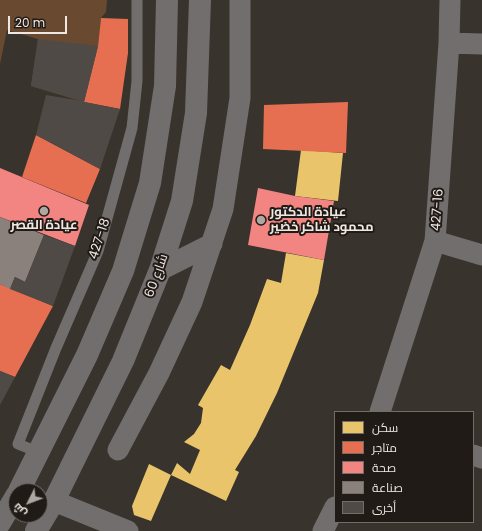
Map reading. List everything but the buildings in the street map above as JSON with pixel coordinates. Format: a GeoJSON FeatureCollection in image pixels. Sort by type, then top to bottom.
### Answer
{"type":"FeatureCollection","features":[{"type":"Feature","properties":{"kind":"street"},"geometry":{"type":"LineString","coordinates":[[23,483],[87,355],[123,271],[150,183],[165,86],[167,0]]}},
{"type":"Feature","properties":{"kind":"street","name":"شارع 60"},"geometry":{"type":"LineString","coordinates":[[36,531],[54,501],[123,361],[160,270],[182,201],[196,113],[200,0]]}},
{"type":"Feature","properties":{"kind":"street"},"geometry":{"type":"LineString","coordinates":[[118,450],[159,373],[192,302],[223,209],[240,98],[240,0]]}},
{"type":"Feature","properties":{"kind":"street","name":"427-16"},"geometry":{"type":"LineString","coordinates":[[380,411],[435,241],[449,44],[450,0]]}},
{"type":"Feature","properties":{"kind":"street"},"geometry":{"type":"LineString","coordinates":[[449,44],[482,44]]}},
{"type":"Feature","properties":{"kind":"street"},"geometry":{"type":"LineString","coordinates":[[435,241],[482,255]]}},
{"type":"Feature","properties":{"kind":"street"},"geometry":{"type":"LineString","coordinates":[[160,270],[212,244]]}},
{"type":"Feature","properties":{"kind":"street"},"geometry":{"type":"LineString","coordinates":[[54,501],[128,531]]}},
{"type":"Feature","properties":{"kind":"street"},"geometry":{"type":"LineString","coordinates":[[323,531],[334,509]]}},
{"type":"Feature","properties":{"kind":"street"},"geometry":{"type":"LineString","coordinates":[[0,523],[8,510]]}},
{"type":"Feature","properties":{"kind":"lane","name":"427-18"},"geometry":{"type":"LineString","coordinates":[[38,452],[18,444],[56,348],[98,251],[132,128],[137,81],[137,0]]}},
{"type":"Feature","properties":{"kind":"shaded area"},"geometry":{"type":"Polygon","coordinates":[[[0,0],[107,0],[106,12],[101,18],[98,46],[84,102],[31,86],[38,39],[7,30],[0,64],[0,0]]]}},
{"type":"Feature","properties":{"kind":"place","name":"عيادة القصر"},"geometry":{"type":"Point","coordinates":[44,211]}},
{"type":"Feature","properties":{"kind":"place","name":"عيادة الدكتور محمود شاكر خضير"},"geometry":{"type":"Point","coordinates":[261,220]}}]}
